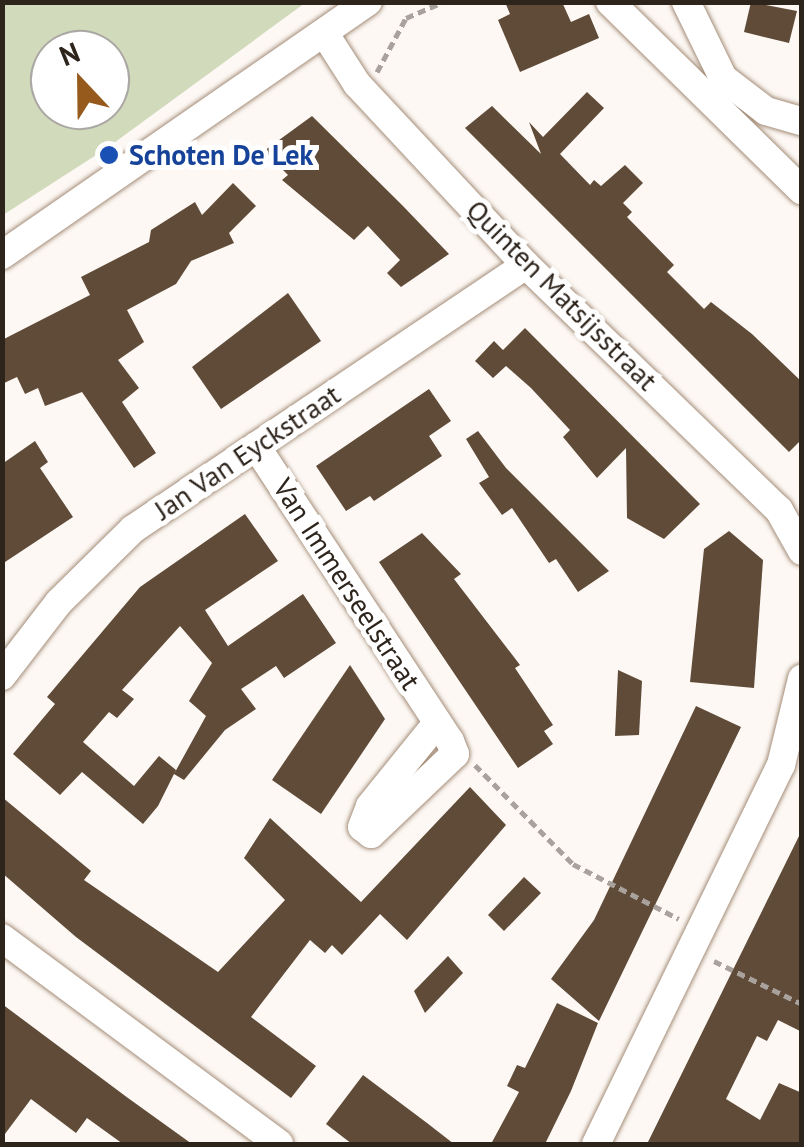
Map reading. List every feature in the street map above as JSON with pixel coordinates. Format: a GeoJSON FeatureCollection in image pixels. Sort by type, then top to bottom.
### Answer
{"type":"FeatureCollection","features":[{"type":"Feature","properties":{"kind":"street"},"geometry":{"type":"LineString","coordinates":[[2,255],[368,2]]}},
{"type":"Feature","properties":{"kind":"street"},"geometry":{"type":"LineString","coordinates":[[610,2],[802,191]]}},
{"type":"Feature","properties":{"kind":"street"},"geometry":{"type":"LineString","coordinates":[[686,2],[723,78],[766,111],[802,121]]}},
{"type":"Feature","properties":{"kind":"street","name":"Quinten Matsijsstraat"},"geometry":{"type":"LineString","coordinates":[[325,34],[357,84],[526,265],[779,510],[802,551]]}},
{"type":"Feature","properties":{"kind":"street","name":"Jan Van Eyckstraat"},"geometry":{"type":"LineString","coordinates":[[2,676],[103,553],[526,265]]}},
{"type":"Feature","properties":{"kind":"street","name":"Van Immerseelstraat"},"geometry":{"type":"LineString","coordinates":[[256,446],[455,754]]}},
{"type":"Feature","properties":{"kind":"street"},"geometry":{"type":"LineString","coordinates":[[596,1144],[796,736],[802,678]]}},
{"type":"Feature","properties":{"kind":"street"},"geometry":{"type":"LineString","coordinates":[[437,723],[370,806],[362,827],[371,834],[397,814],[455,754]]}},
{"type":"Feature","properties":{"kind":"street"},"geometry":{"type":"LineString","coordinates":[[2,938],[280,1144]]}},
{"type":"Feature","properties":{"kind":"path"},"geometry":{"type":"LineString","coordinates":[[357,84],[380,70],[406,18],[443,2]]}},
{"type":"Feature","properties":{"kind":"path"},"geometry":{"type":"LineString","coordinates":[[455,754],[476,765],[573,864],[802,1004]]}},
{"type":"Feature","properties":{"kind":"green space"},"geometry":{"type":"Polygon","coordinates":[[[3,2],[305,2],[305,3],[107,148],[3,215],[3,2]]]}},
{"type":"Feature","properties":{"kind":"building"},"geometry":{"type":"Polygon","coordinates":[[[505,2],[562,2],[571,22],[589,14],[599,38],[520,72],[498,20],[510,14],[505,2]]]}},
{"type":"Feature","properties":{"kind":"building"},"geometry":{"type":"Polygon","coordinates":[[[751,2],[797,11],[789,43],[744,32],[751,2]]]}},
{"type":"Feature","properties":{"kind":"building"},"geometry":{"type":"Polygon","coordinates":[[[587,92],[604,108],[560,154],[590,185],[594,180],[601,186],[625,165],[643,183],[623,203],[632,212],[627,217],[674,265],[667,272],[704,309],[711,302],[752,334],[802,382],[802,439],[789,452],[465,128],[492,106],[541,154],[529,122],[543,137],[587,92]]]}},
{"type":"Feature","properties":{"kind":"building"},"geometry":{"type":"Polygon","coordinates":[[[312,116],[449,254],[401,287],[387,273],[400,260],[368,226],[354,240],[282,180],[288,175],[264,151],[312,116]]]}},
{"type":"Feature","properties":{"kind":"building"},"geometry":{"type":"Polygon","coordinates":[[[233,183],[256,206],[229,233],[234,243],[191,261],[176,284],[127,310],[144,342],[118,360],[139,388],[122,402],[156,453],[134,468],[82,392],[45,406],[38,388],[25,394],[17,377],[2,384],[2,340],[90,295],[81,277],[149,242],[151,230],[195,202],[202,215],[233,183]]]}},
{"type":"Feature","properties":{"kind":"building"},"geometry":{"type":"Polygon","coordinates":[[[288,293],[321,341],[221,409],[192,367],[288,293]]]}},
{"type":"Feature","properties":{"kind":"building"},"geometry":{"type":"Polygon","coordinates":[[[525,328],[700,504],[664,539],[627,518],[626,448],[597,478],[563,437],[570,430],[531,388],[506,366],[493,378],[475,361],[494,341],[503,350],[525,328]]]}},
{"type":"Feature","properties":{"kind":"building"},"geometry":{"type":"Polygon","coordinates":[[[429,389],[451,421],[429,436],[442,456],[374,501],[370,496],[346,511],[316,466],[429,389]]]}},
{"type":"Feature","properties":{"kind":"building"},"geometry":{"type":"Polygon","coordinates":[[[478,431],[506,468],[609,571],[578,592],[556,559],[549,563],[512,508],[502,515],[479,483],[489,477],[466,439],[478,431]]]}},
{"type":"Feature","properties":{"kind":"building"},"geometry":{"type":"Polygon","coordinates":[[[35,441],[48,462],[40,468],[73,517],[2,564],[2,464],[35,441]]]}},
{"type":"Feature","properties":{"kind":"building"},"geometry":{"type":"Polygon","coordinates":[[[245,514],[278,561],[205,610],[228,646],[303,594],[336,643],[284,678],[276,666],[241,689],[256,709],[225,730],[184,780],[174,774],[158,806],[143,824],[82,772],[60,795],[13,754],[55,704],[47,697],[140,587],[245,514]],[[180,626],[122,690],[134,699],[117,718],[109,712],[83,742],[134,786],[159,756],[176,770],[174,774],[206,716],[189,701],[212,663],[180,626]]]}},
{"type":"Feature","properties":{"kind":"building"},"geometry":{"type":"Polygon","coordinates":[[[729,531],[763,560],[754,688],[690,682],[704,549],[729,531]]]}},
{"type":"Feature","properties":{"kind":"building"},"geometry":{"type":"Polygon","coordinates":[[[422,533],[461,574],[454,579],[520,665],[515,668],[553,725],[544,731],[553,744],[518,768],[379,562],[422,533]]]}},
{"type":"Feature","properties":{"kind":"building"},"geometry":{"type":"Polygon","coordinates":[[[350,665],[385,719],[321,814],[272,780],[350,665]]]}},
{"type":"Feature","properties":{"kind":"building"},"geometry":{"type":"Polygon","coordinates":[[[618,670],[642,681],[639,735],[615,736],[618,670]]]}},
{"type":"Feature","properties":{"kind":"building"},"geometry":{"type":"Polygon","coordinates":[[[696,706],[741,727],[599,1021],[551,979],[594,920],[696,706]]]}},
{"type":"Feature","properties":{"kind":"building"},"geometry":{"type":"Polygon","coordinates":[[[470,787],[506,825],[407,940],[380,914],[342,955],[332,945],[325,953],[310,940],[251,1017],[316,1066],[291,1098],[76,937],[2,873],[2,797],[91,871],[84,880],[218,972],[285,900],[244,858],[270,818],[361,902],[470,787]]]}},
{"type":"Feature","properties":{"kind":"building"},"geometry":{"type":"Polygon","coordinates":[[[802,830],[802,1032],[778,1020],[767,1041],[757,1036],[726,1099],[760,1120],[779,1083],[802,1093],[802,1144],[647,1144],[802,830]]]}},
{"type":"Feature","properties":{"kind":"building"},"geometry":{"type":"Polygon","coordinates":[[[524,877],[541,893],[504,931],[488,915],[524,877]]]}},
{"type":"Feature","properties":{"kind":"building"},"geometry":{"type":"Polygon","coordinates":[[[448,956],[463,973],[425,1013],[414,991],[448,956]]]}},
{"type":"Feature","properties":{"kind":"building"},"geometry":{"type":"Polygon","coordinates":[[[557,1003],[598,1023],[571,1091],[545,1144],[491,1144],[519,1092],[507,1086],[517,1065],[525,1068],[557,1003]]]}},
{"type":"Feature","properties":{"kind":"building"},"geometry":{"type":"Polygon","coordinates":[[[2,1004],[192,1144],[123,1144],[87,1118],[76,1133],[31,1099],[2,1138],[2,1004]]]}},
{"type":"Feature","properties":{"kind":"building"},"geometry":{"type":"Polygon","coordinates":[[[363,1075],[454,1144],[352,1144],[326,1124],[363,1075]]]}},
{"type":"Feature","properties":{"kind":"place","name":"Schoten De Lek"},"geometry":{"type":"Point","coordinates":[109,155]}}]}
